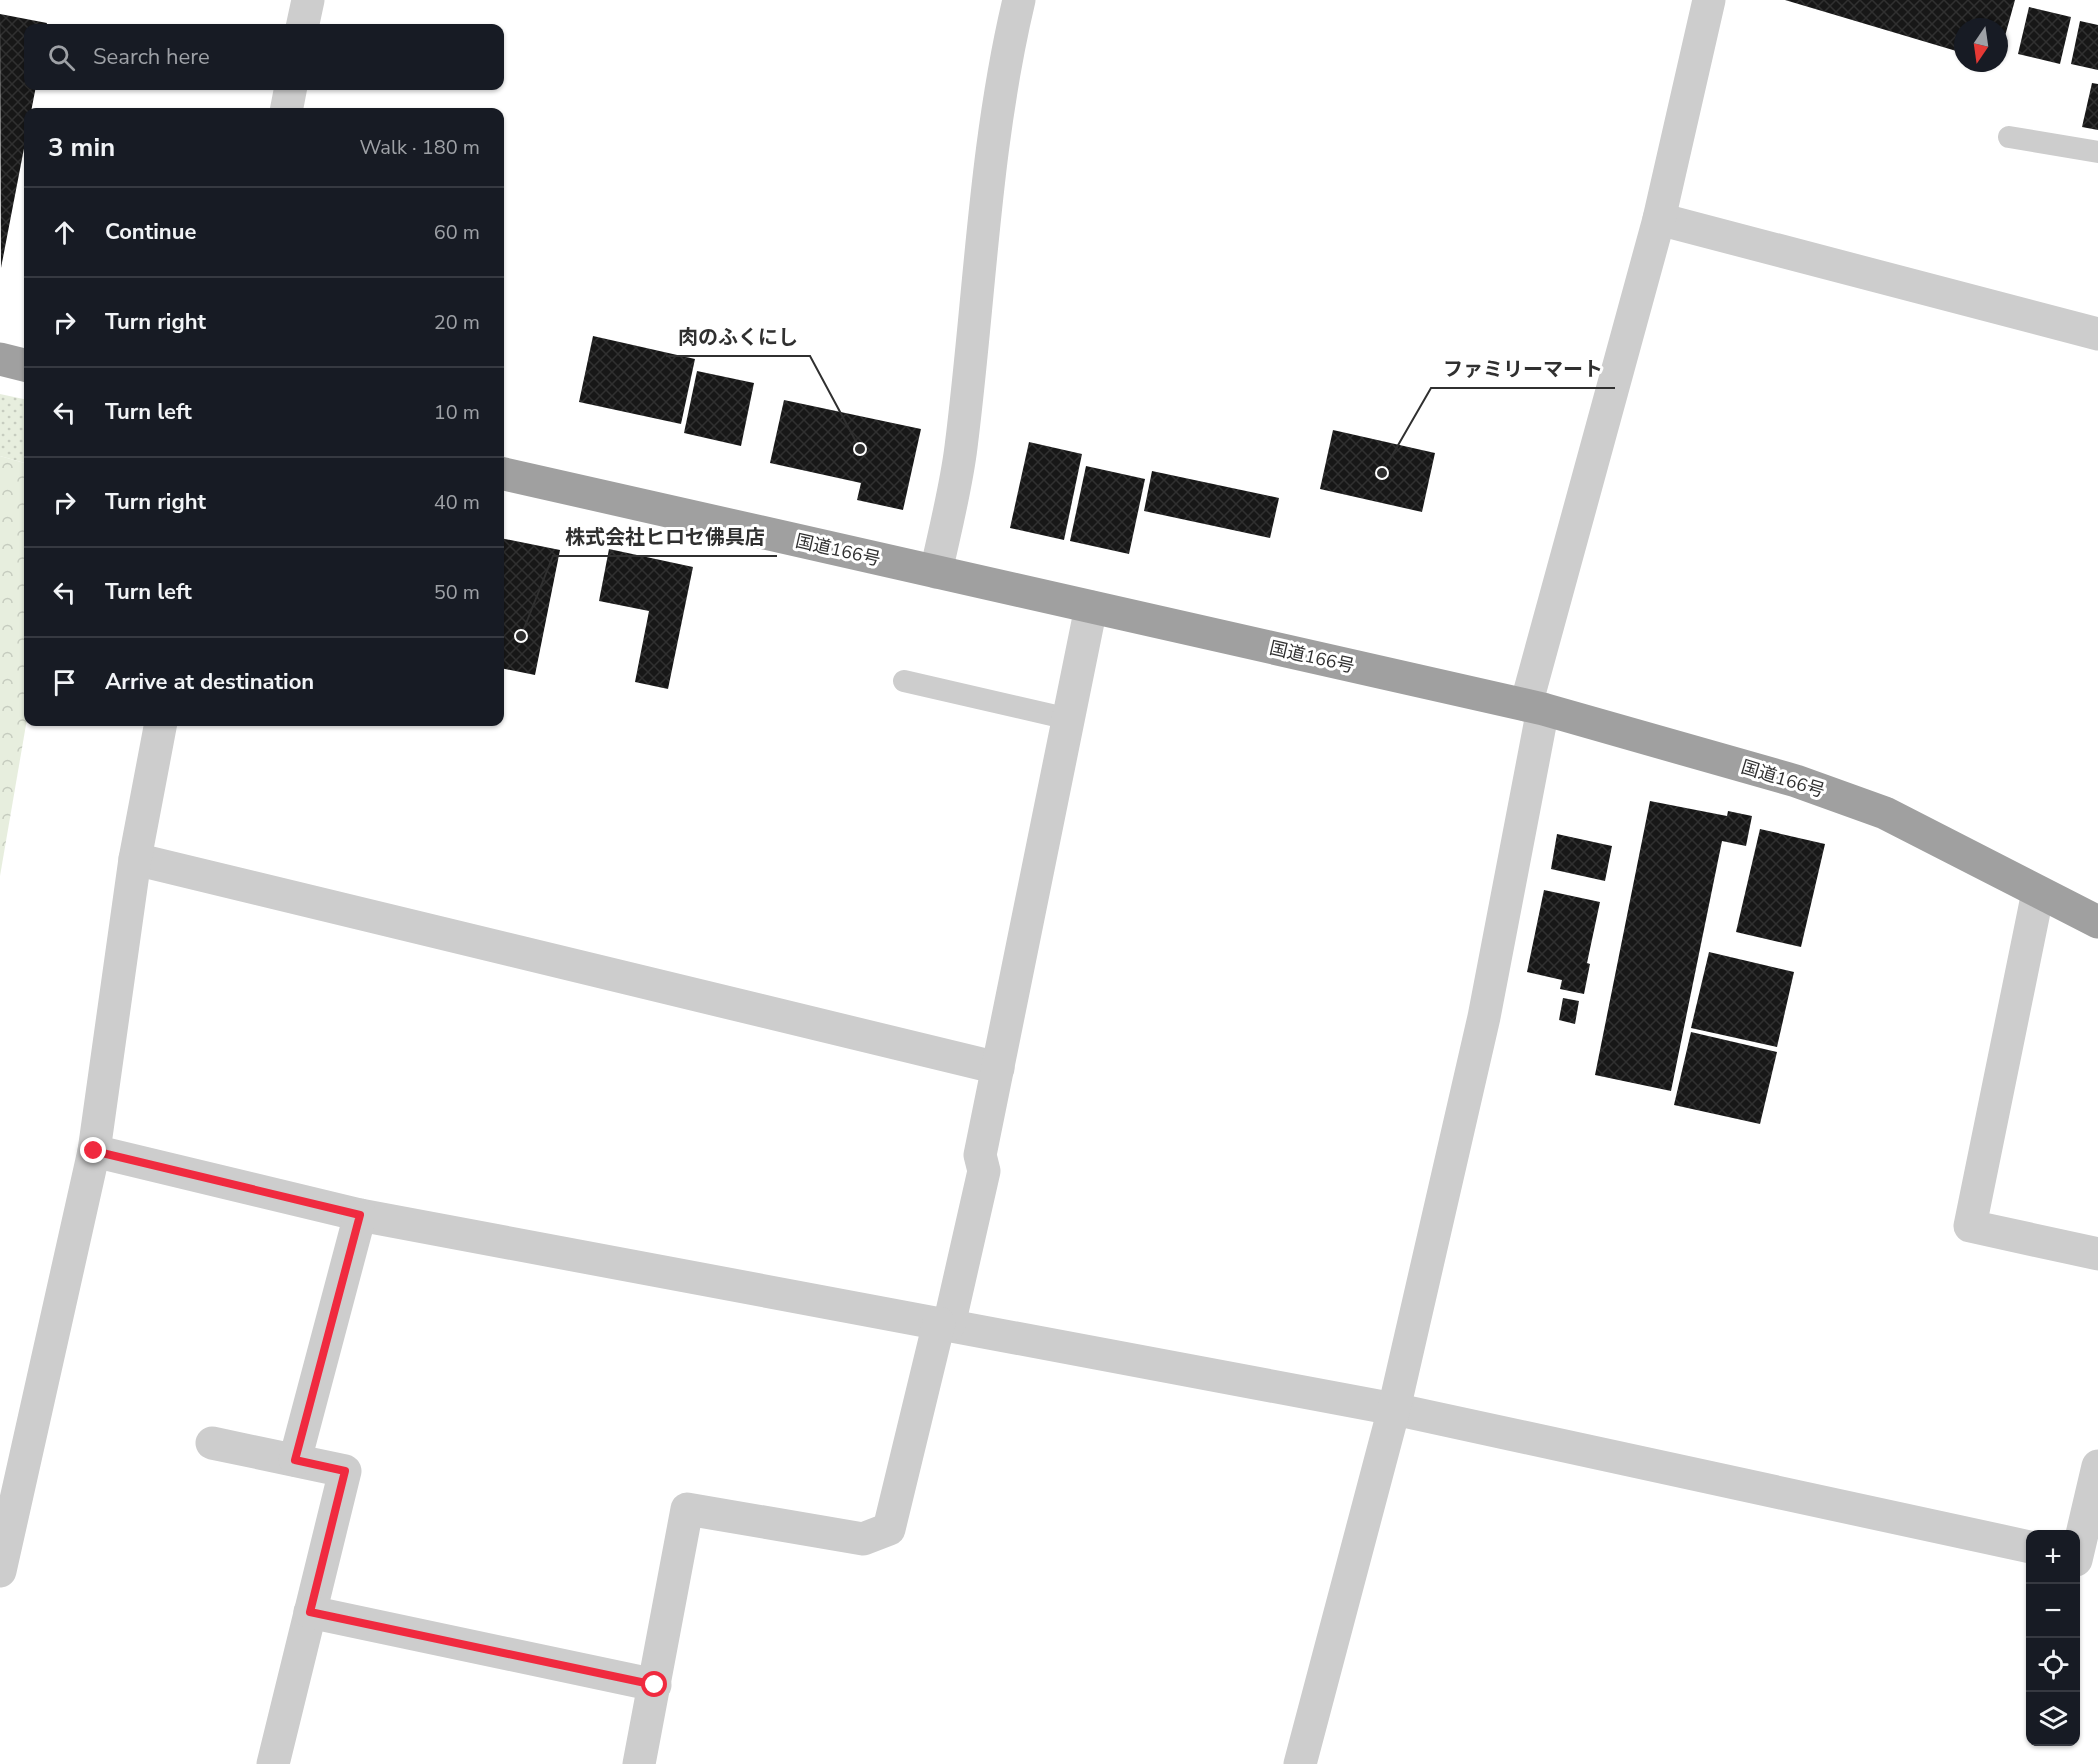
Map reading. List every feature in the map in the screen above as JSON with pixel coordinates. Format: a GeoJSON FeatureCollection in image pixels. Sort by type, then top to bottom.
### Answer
{"type":"FeatureCollection","features":[{"type":"Feature","properties":{"kind":"highway"},"geometry":{"type":"LineString","coordinates":[[0,359],[24,365]]}},
{"type":"Feature","properties":{"kind":"highway","name":"国道166号"},"geometry":{"type":"LineString","coordinates":[[504,474],[1534,707],[1796,781],[1885,813],[2098,922]]}},
{"type":"Feature","properties":{"kind":"street"},"geometry":{"type":"LineString","coordinates":[[303,24],[308,0]]}},
{"type":"Feature","properties":{"kind":"street"},"geometry":{"type":"LineString","coordinates":[[936,572],[961,449],[986,195],[1007,49],[1019,0]]}},
{"type":"Feature","properties":{"kind":"street"},"geometry":{"type":"LineString","coordinates":[[1300,1764],[1394,1409],[1484,1017],[1534,707],[1659,219],[1708,0]]}},
{"type":"Feature","properties":{"kind":"street"},"geometry":{"type":"LineString","coordinates":[[287,108],[290,90]]}},
{"type":"Feature","properties":{"kind":"street"},"geometry":{"type":"LineString","coordinates":[[1659,219],[2098,334]]}},
{"type":"Feature","properties":{"kind":"street"},"geometry":{"type":"LineString","coordinates":[[639,1764],[687,1509],[863,1539],[889,1529],[984,1171],[980,1155],[1091,607]]}},
{"type":"Feature","properties":{"kind":"street"},"geometry":{"type":"LineString","coordinates":[[0,1571],[94,1151],[135,859],[160,726]]}},
{"type":"Feature","properties":{"kind":"street"},"geometry":{"type":"LineString","coordinates":[[135,859],[998,1068]]}},
{"type":"Feature","properties":{"kind":"street"},"geometry":{"type":"LineString","coordinates":[[2038,892],[1970,1226],[2098,1254]]}},
{"type":"Feature","properties":{"kind":"street"},"geometry":{"type":"LineString","coordinates":[[94,1151],[360,1215],[1394,1409],[2026,1546]]}},
{"type":"Feature","properties":{"kind":"street"},"geometry":{"type":"LineString","coordinates":[[295,1460],[360,1215]]}},
{"type":"Feature","properties":{"kind":"street"},"geometry":{"type":"LineString","coordinates":[[212,1443],[345,1471],[273,1764]]}},
{"type":"Feature","properties":{"kind":"street"},"geometry":{"type":"LineString","coordinates":[[2080,1543],[2098,1466]]}},
{"type":"Feature","properties":{"kind":"street"},"geometry":{"type":"LineString","coordinates":[[2080,1561],[2098,1567]]}},
{"type":"Feature","properties":{"kind":"street"},"geometry":{"type":"LineString","coordinates":[[310,1612],[655,1685]]}},
{"type":"Feature","properties":{"kind":"lane"},"geometry":{"type":"LineString","coordinates":[[2009,137],[2098,152]]}},
{"type":"Feature","properties":{"kind":"lane"},"geometry":{"type":"LineString","coordinates":[[904,681],[1069,719]]}},
{"type":"Feature","properties":{"kind":"green space"},"geometry":{"type":"Polygon","coordinates":[[[0,394],[24,399],[24,463],[0,456],[0,394]]]}},
{"type":"Feature","properties":{"kind":"green space"},"geometry":{"type":"Polygon","coordinates":[[[0,456],[24,463],[26,726],[0,876],[0,456]]]}},
{"type":"Feature","properties":{"kind":"building"},"geometry":{"type":"Polygon","coordinates":[[[1785,0],[2015,0],[2008,25],[2008,18],[1954,18],[1954,50],[1785,0]]]}},
{"type":"Feature","properties":{"kind":"building"},"geometry":{"type":"Polygon","coordinates":[[[2029,7],[2071,17],[2060,64],[2018,54],[2029,7]]]}},
{"type":"Feature","properties":{"kind":"building"},"geometry":{"type":"Polygon","coordinates":[[[0,14],[47,23],[24,24],[24,90],[35,90],[32,108],[24,108],[24,148],[1,268],[0,14]]]}},
{"type":"Feature","properties":{"kind":"building"},"geometry":{"type":"Polygon","coordinates":[[[2080,21],[2098,25],[2098,70],[2071,64],[2080,21]]]}},
{"type":"Feature","properties":{"kind":"building"},"geometry":{"type":"Polygon","coordinates":[[[2092,83],[2098,84],[2098,130],[2082,127],[2092,83]]]}},
{"type":"Feature","properties":{"kind":"building"},"geometry":{"type":"Polygon","coordinates":[[[593,336],[695,359],[681,424],[579,402],[593,336]]]}},
{"type":"Feature","properties":{"kind":"building"},"geometry":{"type":"Polygon","coordinates":[[[697,371],[754,383],[741,446],[684,433],[697,371]]]}},
{"type":"Feature","properties":{"kind":"building"},"geometry":{"type":"Polygon","coordinates":[[[784,400],[921,429],[903,510],[857,500],[861,483],[770,463],[784,400]]]}},
{"type":"Feature","properties":{"kind":"building"},"geometry":{"type":"Polygon","coordinates":[[[1333,430],[1435,453],[1422,512],[1320,489],[1333,430]]]}},
{"type":"Feature","properties":{"kind":"building"},"geometry":{"type":"Polygon","coordinates":[[[1029,442],[1082,454],[1064,540],[1010,528],[1029,442]]]}},
{"type":"Feature","properties":{"kind":"building"},"geometry":{"type":"Polygon","coordinates":[[[1086,466],[1145,479],[1129,554],[1070,541],[1086,466]]]}},
{"type":"Feature","properties":{"kind":"building"},"geometry":{"type":"Polygon","coordinates":[[[1152,471],[1279,498],[1270,538],[1144,511],[1152,471]]]}},
{"type":"Feature","properties":{"kind":"building"},"geometry":{"type":"Polygon","coordinates":[[[504,539],[560,550],[535,675],[504,669],[504,539]]]}},
{"type":"Feature","properties":{"kind":"building"},"geometry":{"type":"Polygon","coordinates":[[[609,549],[693,567],[668,689],[635,682],[649,611],[599,601],[609,549]]]}},
{"type":"Feature","properties":{"kind":"building"},"geometry":{"type":"Polygon","coordinates":[[[1650,801],[1727,816],[1728,811],[1752,816],[1746,846],[1722,841],[1671,1091],[1595,1075],[1650,801]]]}},
{"type":"Feature","properties":{"kind":"building"},"geometry":{"type":"Polygon","coordinates":[[[1760,829],[1825,844],[1801,947],[1736,932],[1760,829]]]}},
{"type":"Feature","properties":{"kind":"building"},"geometry":{"type":"Polygon","coordinates":[[[1557,834],[1612,846],[1605,881],[1551,869],[1557,834]]]}},
{"type":"Feature","properties":{"kind":"building"},"geometry":{"type":"Polygon","coordinates":[[[1544,890],[1600,902],[1587,963],[1590,964],[1584,994],[1560,989],[1562,980],[1527,972],[1544,890]]]}},
{"type":"Feature","properties":{"kind":"building"},"geometry":{"type":"Polygon","coordinates":[[[1709,952],[1794,972],[1777,1047],[1691,1028],[1709,952]]]}},
{"type":"Feature","properties":{"kind":"building"},"geometry":{"type":"Polygon","coordinates":[[[1563,998],[1579,1001],[1575,1024],[1559,1020],[1563,998]]]}},
{"type":"Feature","properties":{"kind":"building"},"geometry":{"type":"Polygon","coordinates":[[[1691,1032],[1777,1052],[1760,1124],[1674,1105],[1691,1032]]]}},
{"type":"Feature","properties":{"kind":"place","name":"肉のふくにし"},"geometry":{"type":"Point","coordinates":[860,449]}},
{"type":"Feature","properties":{"kind":"place","name":"ファミリーマート"},"geometry":{"type":"Point","coordinates":[1382,473]}},
{"type":"Feature","properties":{"kind":"place","name":"株式会社ヒロセ佛具店"},"geometry":{"type":"Point","coordinates":[521,636]}},
{"type":"Feature","properties":{"kind":"route"},"geometry":{"type":"LineString","coordinates":[[94,1151],[360,1215],[295,1460],[345,1471],[310,1612],[655,1685]]}}]}
